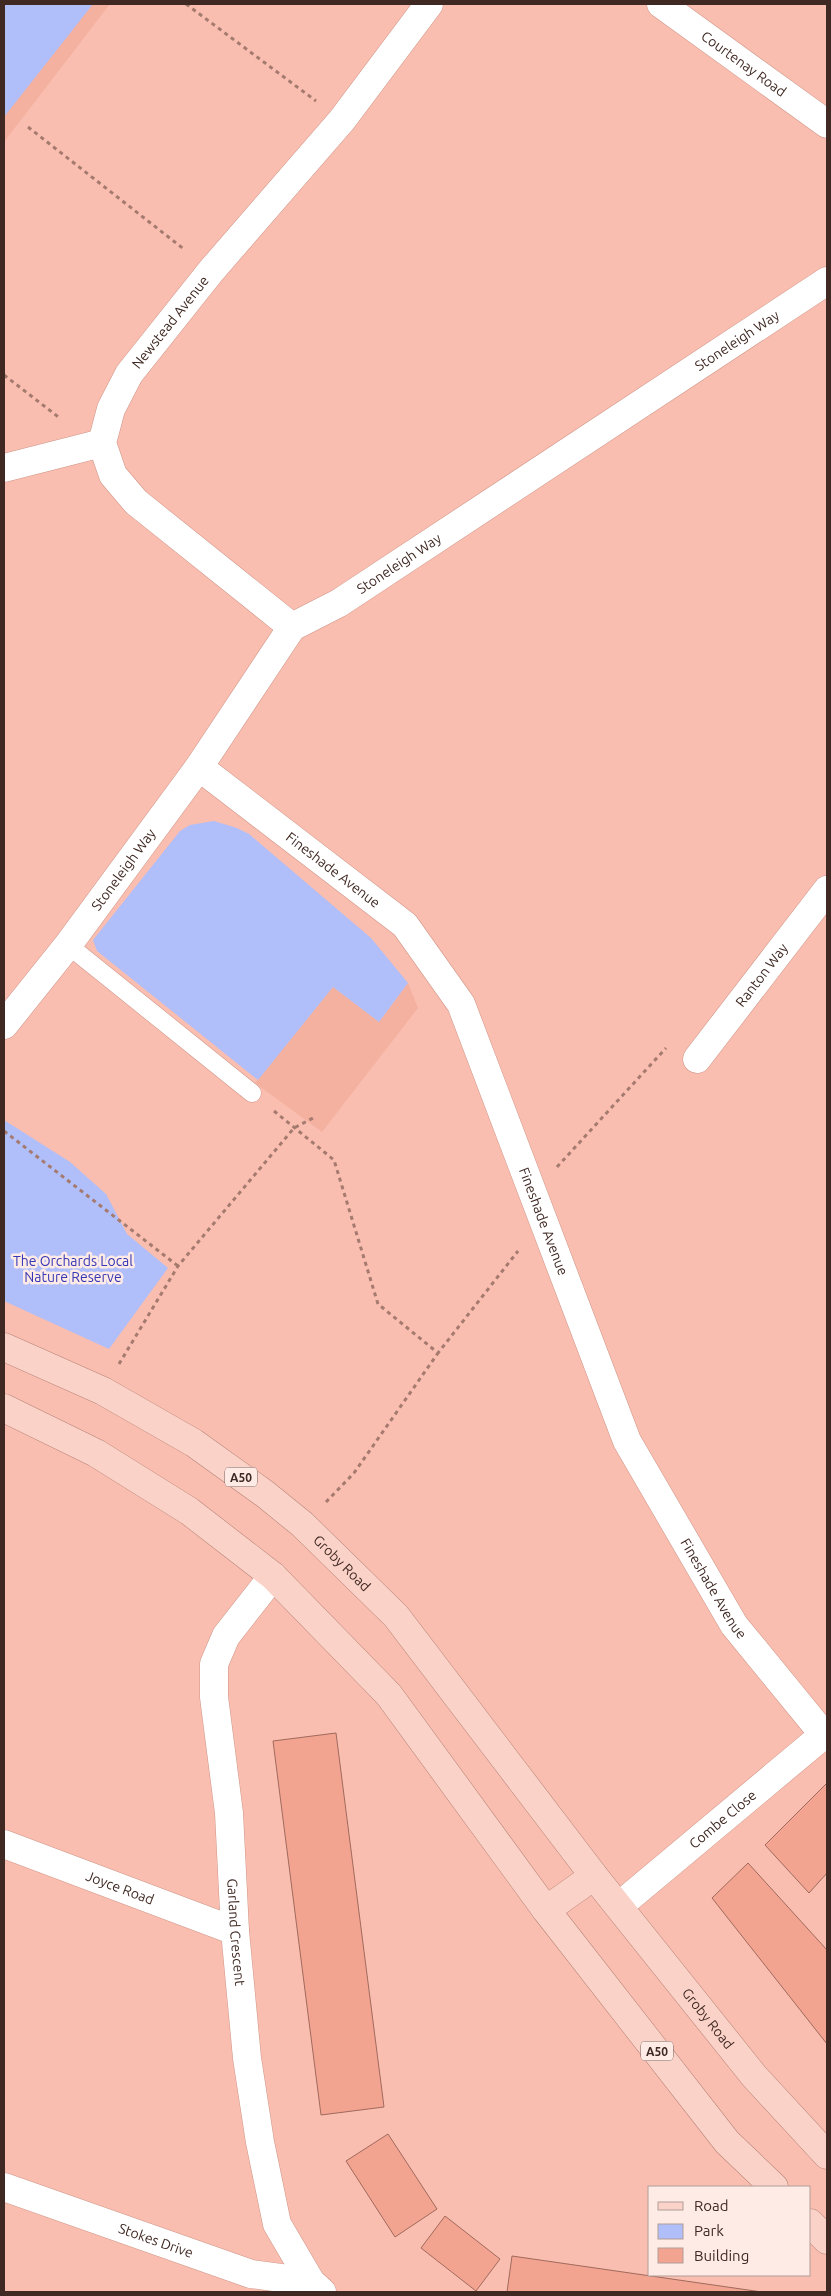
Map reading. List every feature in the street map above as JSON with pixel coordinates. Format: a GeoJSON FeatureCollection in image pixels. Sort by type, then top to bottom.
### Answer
{"type":"FeatureCollection","features":[{"type":"Feature","properties":{"kind":"main road","name":"Groby Road"},"geometry":{"type":"LineString","coordinates":[[4,1346],[102,1391],[194,1443],[265,1494],[302,1524],[396,1616],[594,1876],[754,2076],[827,2156]]}},
{"type":"Feature","properties":{"kind":"main road","name":"A50"},"geometry":{"type":"LineString","coordinates":[[4,1408],[96,1453],[180,1506],[273,1576],[389,1695],[546,1910],[727,2142],[773,2186]]}},
{"type":"Feature","properties":{"kind":"main road"},"geometry":{"type":"LineString","coordinates":[[546,1910],[594,1876]]}},
{"type":"Feature","properties":{"kind":"main road"},"geometry":{"type":"LineString","coordinates":[[811,2224],[827,2240]]}},
{"type":"Feature","properties":{"kind":"street","name":"Newstead Avenue"},"geometry":{"type":"LineString","coordinates":[[99,444],[110,409],[129,374],[211,271],[342,120],[429,4]]}},
{"type":"Feature","properties":{"kind":"street","name":"Courtenay Road"},"geometry":{"type":"LineString","coordinates":[[661,4],[827,124]]}},
{"type":"Feature","properties":{"kind":"street","name":"Stoneleigh Way"},"geometry":{"type":"LineString","coordinates":[[4,1025],[68,945],[199,767],[292,627],[339,603],[827,281]]}},
{"type":"Feature","properties":{"kind":"street"},"geometry":{"type":"LineString","coordinates":[[4,468],[99,444],[113,475],[136,502],[292,627]]}},
{"type":"Feature","properties":{"kind":"street","name":"Fineshade Avenue"},"geometry":{"type":"LineString","coordinates":[[199,767],[405,925],[461,1004],[628,1441],[734,1625],[826,1734]]}},
{"type":"Feature","properties":{"kind":"street","name":"Ranton Way"},"geometry":{"type":"LineString","coordinates":[[697,1059],[827,890]]}},
{"type":"Feature","properties":{"kind":"street","name":"Garland Crescent"},"geometry":{"type":"LineString","coordinates":[[273,1576],[226,1636],[214,1664],[214,1697],[229,1813],[235,1931],[247,2058],[260,2142],[277,2224],[316,2287]]}},
{"type":"Feature","properties":{"kind":"street","name":"Combe Close"},"geometry":{"type":"LineString","coordinates":[[619,1906],[826,1734]]}},
{"type":"Feature","properties":{"kind":"street","name":"Joyce Road"},"geometry":{"type":"LineString","coordinates":[[4,1844],[235,1931]]}},
{"type":"Feature","properties":{"kind":"street","name":"Stokes Drive"},"geometry":{"type":"LineString","coordinates":[[4,2187],[251,2274],[316,2287]]}},
{"type":"Feature","properties":{"kind":"lane"},"geometry":{"type":"LineString","coordinates":[[68,945],[252,1093]]}},
{"type":"Feature","properties":{"kind":"path"},"geometry":{"type":"LineString","coordinates":[[186,4],[342,120]]}},
{"type":"Feature","properties":{"kind":"path"},"geometry":{"type":"LineString","coordinates":[[28,126],[211,271]]}},
{"type":"Feature","properties":{"kind":"path"},"geometry":{"type":"LineString","coordinates":[[4,375],[99,444]]}},
{"type":"Feature","properties":{"kind":"path"},"geometry":{"type":"LineString","coordinates":[[534,1194],[671,1042],[697,1059]]}},
{"type":"Feature","properties":{"kind":"path"},"geometry":{"type":"LineString","coordinates":[[252,1093],[334,1160],[378,1304],[438,1353]]}},
{"type":"Feature","properties":{"kind":"path"},"geometry":{"type":"LineString","coordinates":[[116,1369],[178,1266],[294,1128],[313,1118]]}},
{"type":"Feature","properties":{"kind":"path"},"geometry":{"type":"LineString","coordinates":[[4,1131],[178,1266]]}},
{"type":"Feature","properties":{"kind":"path"},"geometry":{"type":"LineString","coordinates":[[324,1505],[354,1473],[438,1353],[543,1220]]}},
{"type":"Feature","properties":{"kind":"shaded area"},"geometry":{"type":"Polygon","coordinates":[[[4,4],[110,4],[4,142],[4,4]]]}},
{"type":"Feature","properties":{"kind":"shaded area"},"geometry":{"type":"Polygon","coordinates":[[[408,983],[418,1008],[322,1132],[255,1083],[333,987],[379,1022],[408,983]]]}},
{"type":"Feature","properties":{"kind":"green space"},"geometry":{"type":"Polygon","coordinates":[[[4,4],[93,4],[4,117],[4,4]]]}},
{"type":"Feature","properties":{"kind":"green space"},"geometry":{"type":"Polygon","coordinates":[[[214,821],[249,834],[371,938],[408,983],[379,1022],[333,987],[258,1080],[97,951],[93,940],[180,831],[190,825],[214,821]]]}},
{"type":"Feature","properties":{"kind":"green space","name":"The Orchards Local Nature Reserve"},"geometry":{"type":"Polygon","coordinates":[[[4,1120],[70,1162],[106,1194],[127,1234],[168,1268],[109,1349],[4,1301],[4,1120]]]}},
{"type":"Feature","properties":{"kind":"building"},"geometry":{"type":"Polygon","coordinates":[[[336,1733],[384,2107],[321,2115],[273,1741],[336,1733]]]}},
{"type":"Feature","properties":{"kind":"building"},"geometry":{"type":"Polygon","coordinates":[[[827,1783],[827,1873],[809,1893],[765,1845],[827,1783]]]}},
{"type":"Feature","properties":{"kind":"building"},"geometry":{"type":"Polygon","coordinates":[[[748,1863],[827,1950],[827,2044],[712,1898],[748,1863]]]}},
{"type":"Feature","properties":{"kind":"building"},"geometry":{"type":"Polygon","coordinates":[[[388,2134],[437,2209],[395,2237],[346,2161],[388,2134]]]}},
{"type":"Feature","properties":{"kind":"building"},"geometry":{"type":"Polygon","coordinates":[[[445,2216],[500,2259],[476,2291],[421,2248],[445,2216]]]}},
{"type":"Feature","properties":{"kind":"building"},"geometry":{"type":"Polygon","coordinates":[[[512,2256],[762,2292],[507,2292],[512,2256]]]}}]}
